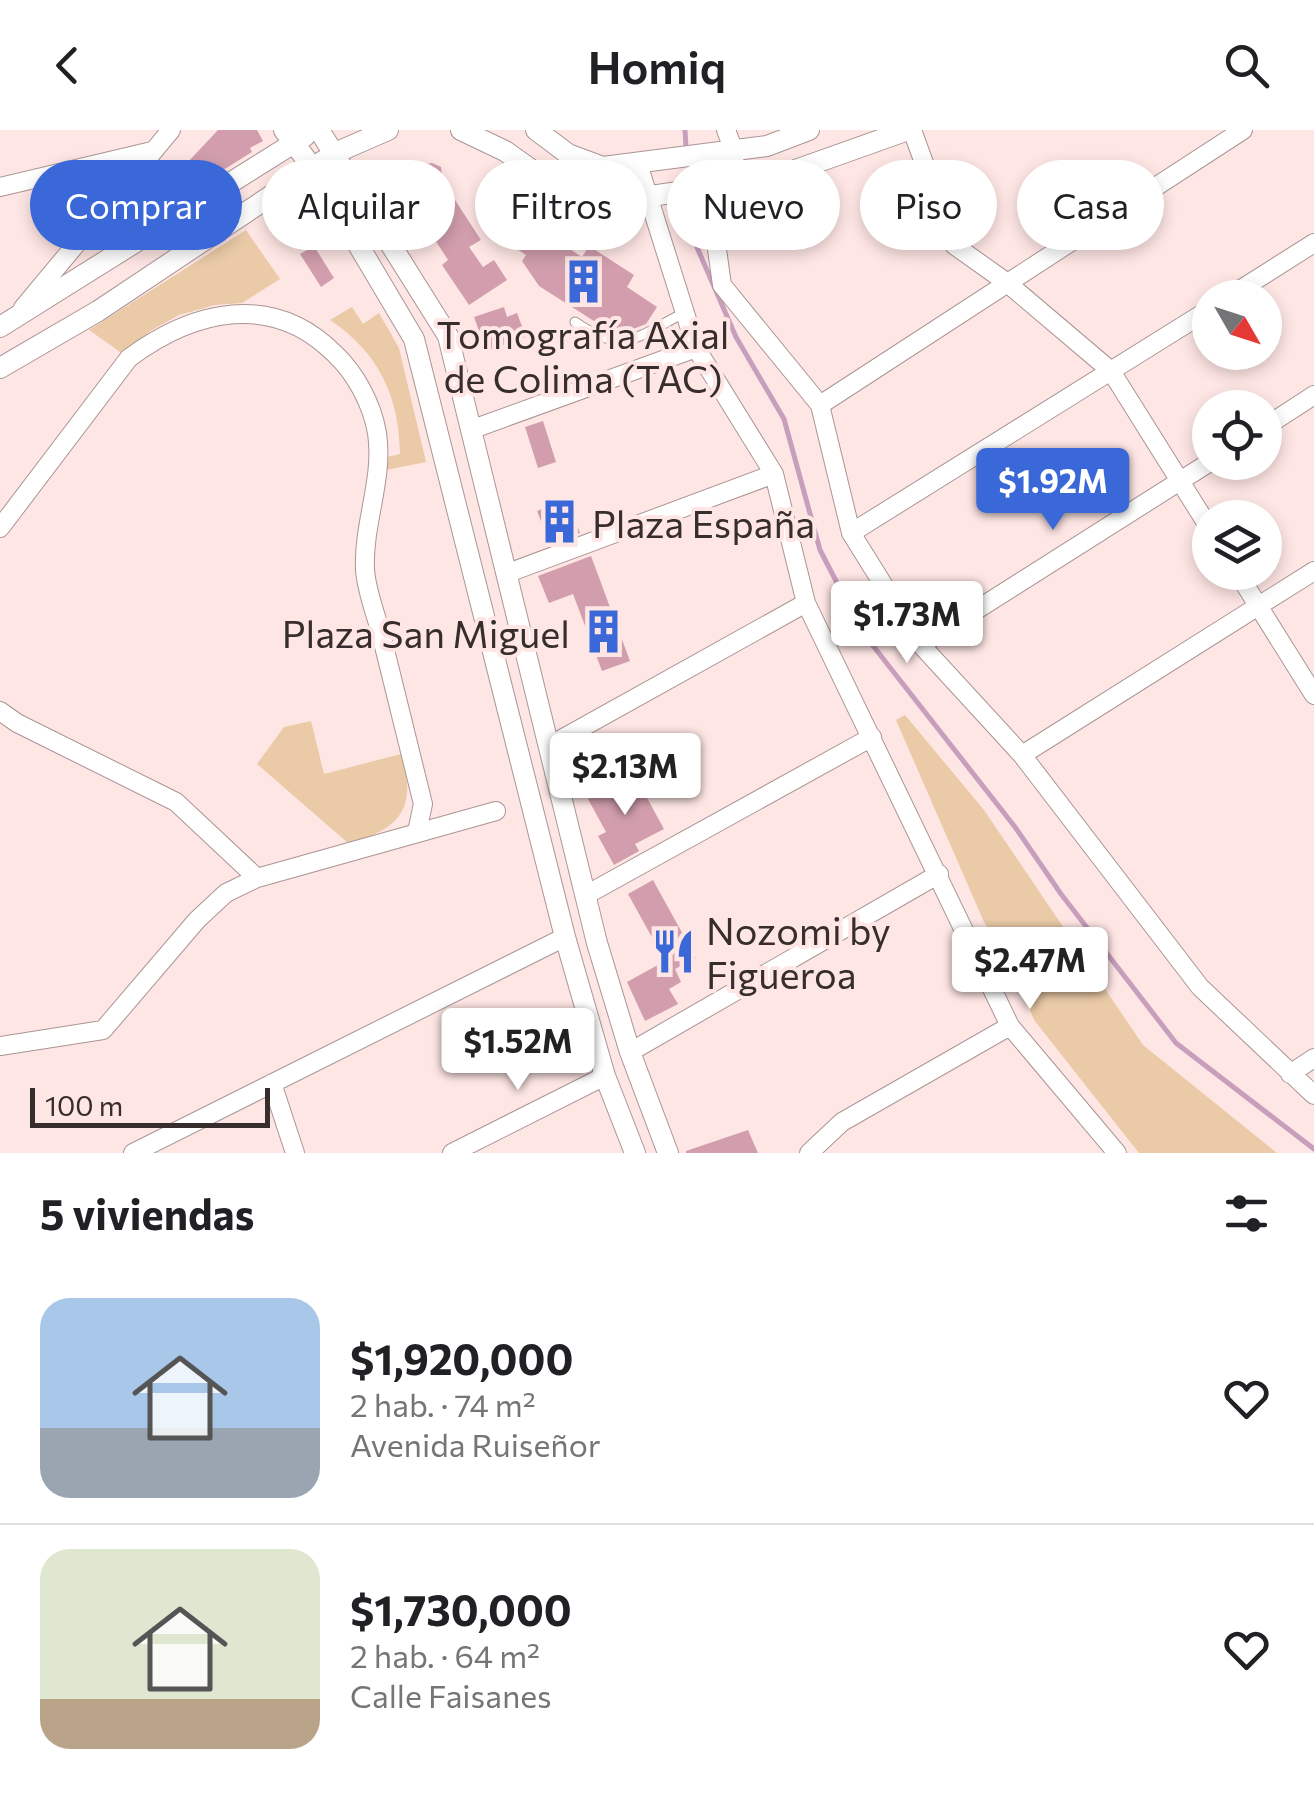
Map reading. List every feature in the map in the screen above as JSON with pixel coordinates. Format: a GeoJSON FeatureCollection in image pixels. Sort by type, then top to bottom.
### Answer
{"type":"FeatureCollection","features":[{"type":"Feature","properties":{"kind":"street"},"geometry":{"type":"LineString","coordinates":[[20,312],[171,130]]}},
{"type":"Feature","properties":{"kind":"street"},"geometry":{"type":"LineString","coordinates":[[0,326],[290,136],[318,130],[448,336],[586,895],[630,1052],[668,1153]]}},
{"type":"Feature","properties":{"kind":"street"},"geometry":{"type":"LineString","coordinates":[[324,160],[388,130]]}},
{"type":"Feature","properties":{"kind":"street"},"geometry":{"type":"LineString","coordinates":[[461,130],[518,160]]}},
{"type":"Feature","properties":{"kind":"street"},"geometry":{"type":"LineString","coordinates":[[536,130],[581,160]]}},
{"type":"Feature","properties":{"kind":"street"},"geometry":{"type":"LineString","coordinates":[[726,130],[734,160]]}},
{"type":"Feature","properties":{"kind":"street"},"geometry":{"type":"LineString","coordinates":[[647,163],[767,146],[809,130]]}},
{"type":"Feature","properties":{"kind":"street"},"geometry":{"type":"LineString","coordinates":[[824,160],[910,130],[954,245],[1006,282],[1112,371],[1192,500]]}},
{"type":"Feature","properties":{"kind":"street"},"geometry":{"type":"LineString","coordinates":[[820,406],[1243,130]]}},
{"type":"Feature","properties":{"kind":"street"},"geometry":{"type":"LineString","coordinates":[[290,136],[307,160]]}},
{"type":"Feature","properties":{"kind":"street"},"geometry":{"type":"LineString","coordinates":[[0,187],[152,151]]}},
{"type":"Feature","properties":{"kind":"street"},"geometry":{"type":"LineString","coordinates":[[667,194],[647,197],[684,313],[696,348],[774,474],[806,603],[1010,1026],[1117,1153]]}},
{"type":"Feature","properties":{"kind":"street"},"geometry":{"type":"LineString","coordinates":[[0,368],[98,310],[262,200]]}},
{"type":"Feature","properties":{"kind":"street"},"geometry":{"type":"LineString","coordinates":[[1256,280],[1314,243]]}},
{"type":"Feature","properties":{"kind":"street"},"geometry":{"type":"LineString","coordinates":[[361,250],[414,339],[565,937],[605,1076],[634,1153]]}},
{"type":"Feature","properties":{"kind":"street"},"geometry":{"type":"LineString","coordinates":[[718,250],[722,285],[820,406],[851,534],[921,645],[1022,754],[1200,987],[1314,1095]]}},
{"type":"Feature","properties":{"kind":"street"},"geometry":{"type":"LineString","coordinates":[[79,277],[98,310]]}},
{"type":"Feature","properties":{"kind":"street"},"geometry":{"type":"LineString","coordinates":[[0,528],[129,358],[151,342],[177,327],[230,314],[281,319],[312,336],[344,363],[376,426],[380,454],[365,569],[423,804],[417,832]]}},
{"type":"Feature","properties":{"kind":"street"},"geometry":{"type":"LineString","coordinates":[[851,534],[1192,320]]}},
{"type":"Feature","properties":{"kind":"street"},"geometry":{"type":"LineString","coordinates":[[473,429],[696,348]]}},
{"type":"Feature","properties":{"kind":"street"},"geometry":{"type":"LineString","coordinates":[[1282,416],[1314,396]]}},
{"type":"Feature","properties":{"kind":"street"},"geometry":{"type":"LineString","coordinates":[[430,407],[464,397]]}},
{"type":"Feature","properties":{"kind":"street"},"geometry":{"type":"LineString","coordinates":[[921,645],[1192,473]]}},
{"type":"Feature","properties":{"kind":"street"},"geometry":{"type":"LineString","coordinates":[[508,573],[774,474]]}},
{"type":"Feature","properties":{"kind":"street"},"geometry":{"type":"LineString","coordinates":[[1022,754],[1314,570]]}},
{"type":"Feature","properties":{"kind":"street"},"geometry":{"type":"LineString","coordinates":[[1248,590],[1314,696]]}},
{"type":"Feature","properties":{"kind":"street"},"geometry":{"type":"LineString","coordinates":[[549,746],[806,603]]}},
{"type":"Feature","properties":{"kind":"street"},"geometry":{"type":"LineString","coordinates":[[0,711],[176,802],[257,878]]}},
{"type":"Feature","properties":{"kind":"street"},"geometry":{"type":"LineString","coordinates":[[586,895],[872,737]]}},
{"type":"Feature","properties":{"kind":"street"},"geometry":{"type":"LineString","coordinates":[[0,1046],[102,1030],[226,892],[257,878],[496,811]]}},
{"type":"Feature","properties":{"kind":"street"},"geometry":{"type":"LineString","coordinates":[[630,1052],[939,874]]}},
{"type":"Feature","properties":{"kind":"street"},"geometry":{"type":"LineString","coordinates":[[133,1153],[565,937]]}},
{"type":"Feature","properties":{"kind":"street"},"geometry":{"type":"LineString","coordinates":[[809,1153],[842,1122],[1010,1026]]}},
{"type":"Feature","properties":{"kind":"street"},"geometry":{"type":"LineString","coordinates":[[1290,1074],[1314,1058]]}},
{"type":"Feature","properties":{"kind":"street"},"geometry":{"type":"LineString","coordinates":[[452,1153],[605,1076]]}},
{"type":"Feature","properties":{"kind":"street"},"geometry":{"type":"LineString","coordinates":[[272,1083],[295,1153]]}},
{"type":"Feature","properties":{"kind":"lane"},"geometry":{"type":"LineString","coordinates":[[575,322],[598,338],[620,343],[684,313]]}},
{"type":"Feature","properties":{"kind":"shaded area"},"geometry":{"type":"Polygon","coordinates":[[[246,230],[280,279],[242,303],[215,305],[179,315],[150,331],[123,354],[89,330],[215,250],[242,250],[242,233],[246,230]]]}},
{"type":"Feature","properties":{"kind":"shaded area"},"geometry":{"type":"Polygon","coordinates":[[[352,307],[363,324],[379,313],[399,348],[426,462],[386,470],[387,457],[400,454],[390,395],[361,347],[330,320],[352,307]]]}},
{"type":"Feature","properties":{"kind":"shaded area"},"geometry":{"type":"Polygon","coordinates":[[[905,715],[984,810],[1143,1045],[1277,1153],[1139,1153],[1034,1020],[1008,955],[984,922],[896,720],[905,715]]]}},
{"type":"Feature","properties":{"kind":"shaded area"},"geometry":{"type":"Polygon","coordinates":[[[311,721],[324,774],[401,754],[406,773],[405,802],[400,814],[381,831],[348,843],[257,764],[284,727],[311,721]]]}},
{"type":"Feature","properties":{"kind":"building"},"geometry":{"type":"Polygon","coordinates":[[[218,130],[257,130],[263,141],[239,160],[190,160],[218,130]]]}},
{"type":"Feature","properties":{"kind":"building"},"geometry":{"type":"Polygon","coordinates":[[[455,200],[475,231],[475,244],[469,247],[483,267],[494,260],[507,280],[469,305],[442,265],[448,260],[442,250],[455,250],[455,200]]]}},
{"type":"Feature","properties":{"kind":"building"},"geometry":{"type":"Polygon","coordinates":[[[316,250],[334,278],[321,287],[300,254],[316,250]]]}},
{"type":"Feature","properties":{"kind":"building","name":"Tomografía Axial de Colima (TAC)"},"geometry":{"type":"Polygon","coordinates":[[[518,250],[571,250],[582,257],[586,250],[595,250],[634,275],[627,287],[657,307],[646,324],[628,331],[608,330],[539,286],[522,261],[526,255],[518,250]]]}},
{"type":"Feature","properties":{"kind":"building"},"geometry":{"type":"Polygon","coordinates":[[[504,307],[507,317],[517,313],[526,337],[486,351],[474,317],[504,307]]]}},
{"type":"Feature","properties":{"kind":"building"},"geometry":{"type":"Polygon","coordinates":[[[543,421],[556,462],[538,468],[525,427],[543,421]]]}},
{"type":"Feature","properties":{"kind":"building","name":"Plaza España"},"geometry":{"type":"Polygon","coordinates":[[[567,499],[580,533],[550,544],[537,511],[567,499]]]}},
{"type":"Feature","properties":{"kind":"building","name":"Plaza San Miguel"},"geometry":{"type":"Polygon","coordinates":[[[591,556],[630,661],[602,671],[573,594],[549,603],[538,576],[591,556]]]}},
{"type":"Feature","properties":{"kind":"building"},"geometry":{"type":"Polygon","coordinates":[[[634,774],[664,829],[635,844],[639,851],[614,865],[598,836],[606,832],[588,799],[634,774]]]}},
{"type":"Feature","properties":{"kind":"building"},"geometry":{"type":"Polygon","coordinates":[[[653,880],[696,958],[675,969],[681,982],[669,989],[678,1004],[645,1021],[627,982],[665,961],[628,894],[653,880]]]}},
{"type":"Feature","properties":{"kind":"building"},"geometry":{"type":"Polygon","coordinates":[[[748,1130],[758,1153],[686,1153],[686,1151],[748,1130]]]}},
{"type":"Feature","properties":{"kind":"waterway"},"geometry":{"type":"LineString","coordinates":[[685,130],[686,148]]}},
{"type":"Feature","properties":{"kind":"waterway"},"geometry":{"type":"LineString","coordinates":[[698,250],[736,337],[784,419],[820,550],[863,633],[1015,827],[1061,894],[1176,1043],[1314,1149]]}},
{"type":"Feature","properties":{"kind":"place","name":"Tomografía Axial de Colima (TAC)"},"geometry":{"type":"Point","coordinates":[583,281]}},
{"type":"Feature","properties":{"kind":"place","name":"Plaza España"},"geometry":{"type":"Point","coordinates":[559,522]}},
{"type":"Feature","properties":{"kind":"place","name":"Plaza San Miguel"},"geometry":{"type":"Point","coordinates":[603,632]}},
{"type":"Feature","properties":{"kind":"place","name":"Nozomi by Figueroa"},"geometry":{"type":"Point","coordinates":[673,951]}}]}
